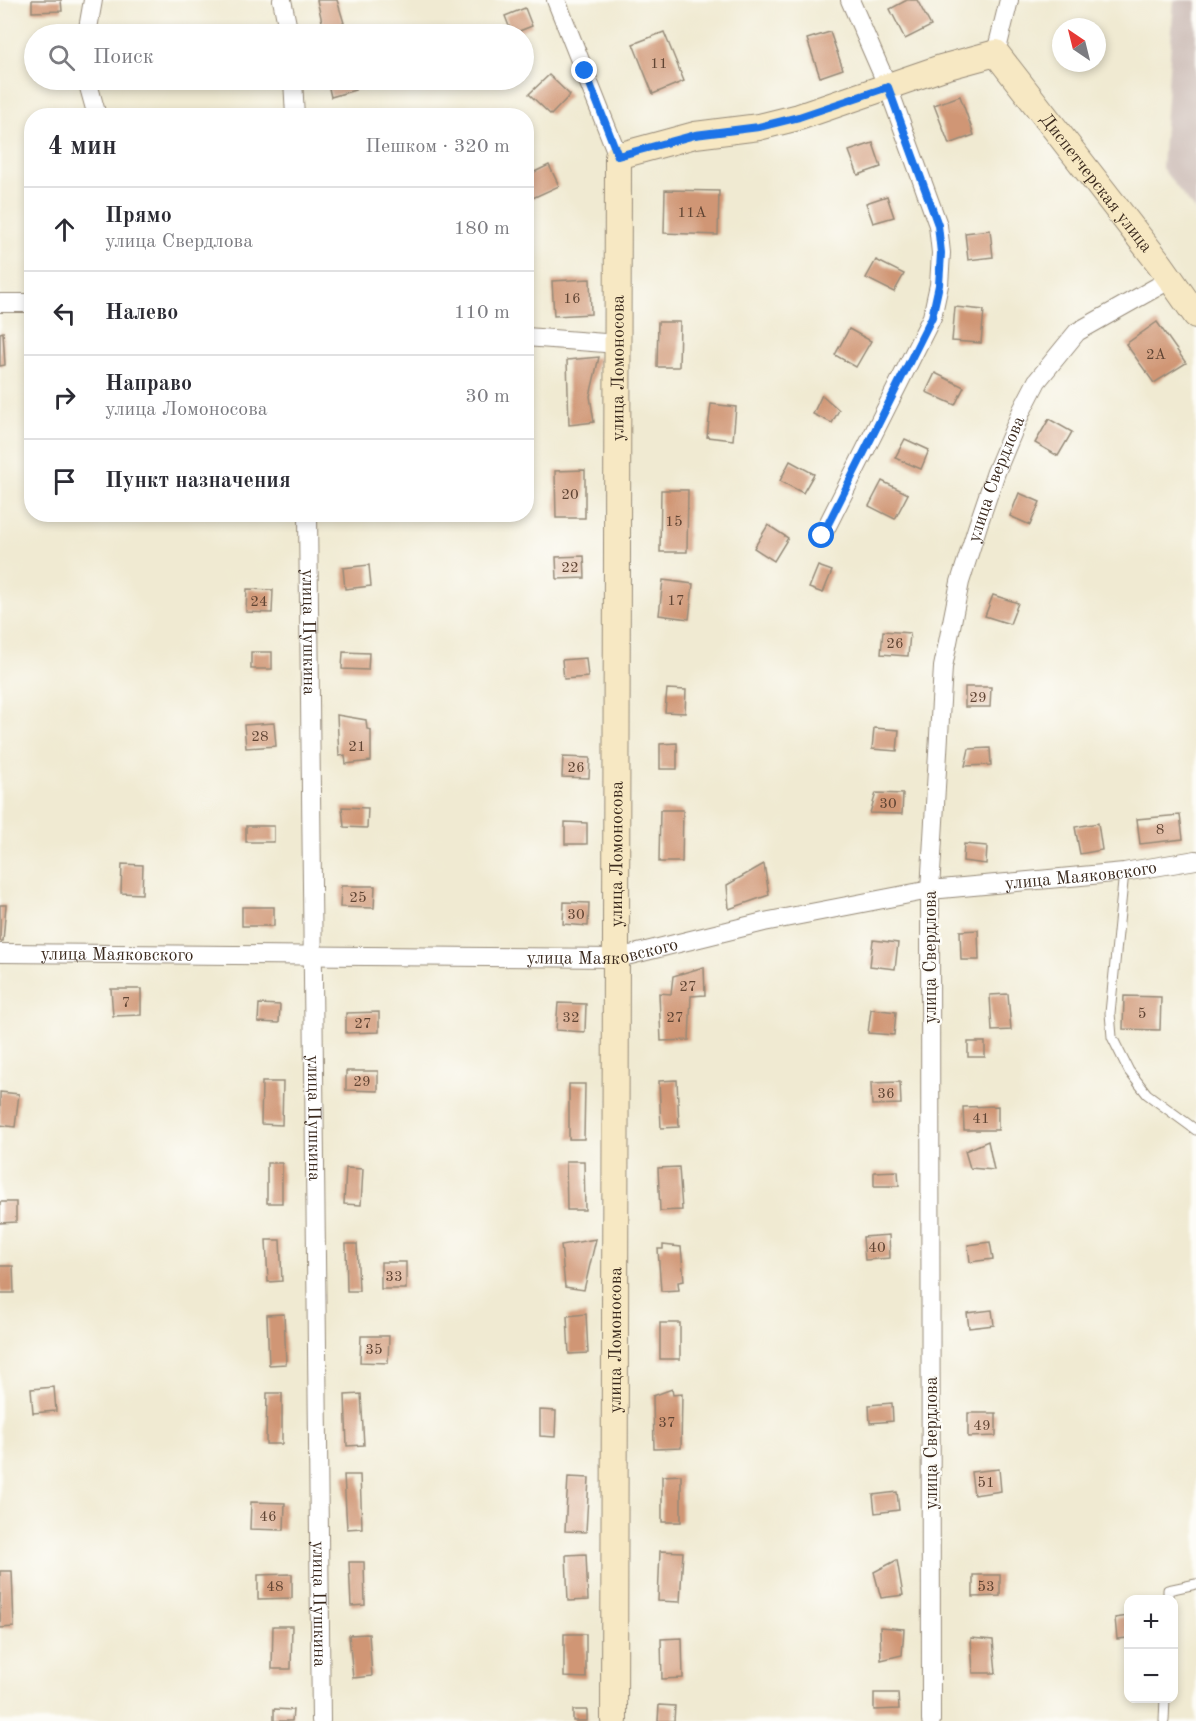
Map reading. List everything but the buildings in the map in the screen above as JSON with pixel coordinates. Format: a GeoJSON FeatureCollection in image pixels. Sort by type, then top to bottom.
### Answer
{"type":"FeatureCollection","features":[{"type":"Feature","properties":{"kind":"street"},"geometry":{"type":"LineString","coordinates":[[89,24],[93,0]]}},
{"type":"Feature","properties":{"kind":"street"},"geometry":{"type":"LineString","coordinates":[[282,0],[287,24]]}},
{"type":"Feature","properties":{"kind":"street","name":"улица Ломоносова"},"geometry":{"type":"LineString","coordinates":[[556,0],[618,156],[618,958],[614,1721]]}},
{"type":"Feature","properties":{"kind":"street"},"geometry":{"type":"LineString","coordinates":[[822,536],[932,317],[939,285],[941,253],[938,225],[888,87],[850,0]]}},
{"type":"Feature","properties":{"kind":"street"},"geometry":{"type":"LineString","coordinates":[[618,156],[695,135],[759,127],[799,117],[996,53],[1009,0]]}},
{"type":"Feature","properties":{"kind":"street","name":"Диспетчерская улица"},"geometry":{"type":"LineString","coordinates":[[996,53],[1171,279],[1196,315]]}},
{"type":"Feature","properties":{"kind":"street"},"geometry":{"type":"LineString","coordinates":[[90,90],[95,108]]}},
{"type":"Feature","properties":{"kind":"street"},"geometry":{"type":"LineString","coordinates":[[294,90],[295,108]]}},
{"type":"Feature","properties":{"kind":"street","name":"улица Свердлова"},"geometry":{"type":"LineString","coordinates":[[931,1721],[930,890],[942,667],[960,582],[996,472],[1037,381],[1077,332],[1171,279]]}},
{"type":"Feature","properties":{"kind":"street"},"geometry":{"type":"LineString","coordinates":[[0,303],[24,303]]}},
{"type":"Feature","properties":{"kind":"street"},"geometry":{"type":"LineString","coordinates":[[534,338],[618,344]]}},
{"type":"Feature","properties":{"kind":"street","name":"улица Пушкина"},"geometry":{"type":"LineString","coordinates":[[308,522],[321,1721]]}},
{"type":"Feature","properties":{"kind":"street","name":"улица Маяковского"},"geometry":{"type":"LineString","coordinates":[[0,953],[618,958],[764,922],[930,890],[1124,872],[1196,860]]}},
{"type":"Feature","properties":{"kind":"lane"},"geometry":{"type":"LineString","coordinates":[[1124,872],[1110,1013],[1112,1037],[1129,1071],[1147,1094],[1196,1130]]}},
{"type":"Feature","properties":{"kind":"lane"},"geometry":{"type":"LineString","coordinates":[[1168,1595],[1168,1590],[1196,1584]]}},
{"type":"Feature","properties":{"kind":"lane"},"geometry":{"type":"LineString","coordinates":[[1164,1721],[1165,1703]]}},
{"type":"Feature","properties":{"kind":"shaded area"},"geometry":{"type":"Polygon","coordinates":[[[1174,0],[1196,0],[1196,212],[1162,168],[1174,0]]]}},
{"type":"Feature","properties":{"kind":"route"},"geometry":{"type":"LineString","coordinates":[[585,71],[618,156],[695,135],[759,127],[799,117],[888,87],[938,225],[941,253],[939,285],[932,317],[822,536]]}}]}
